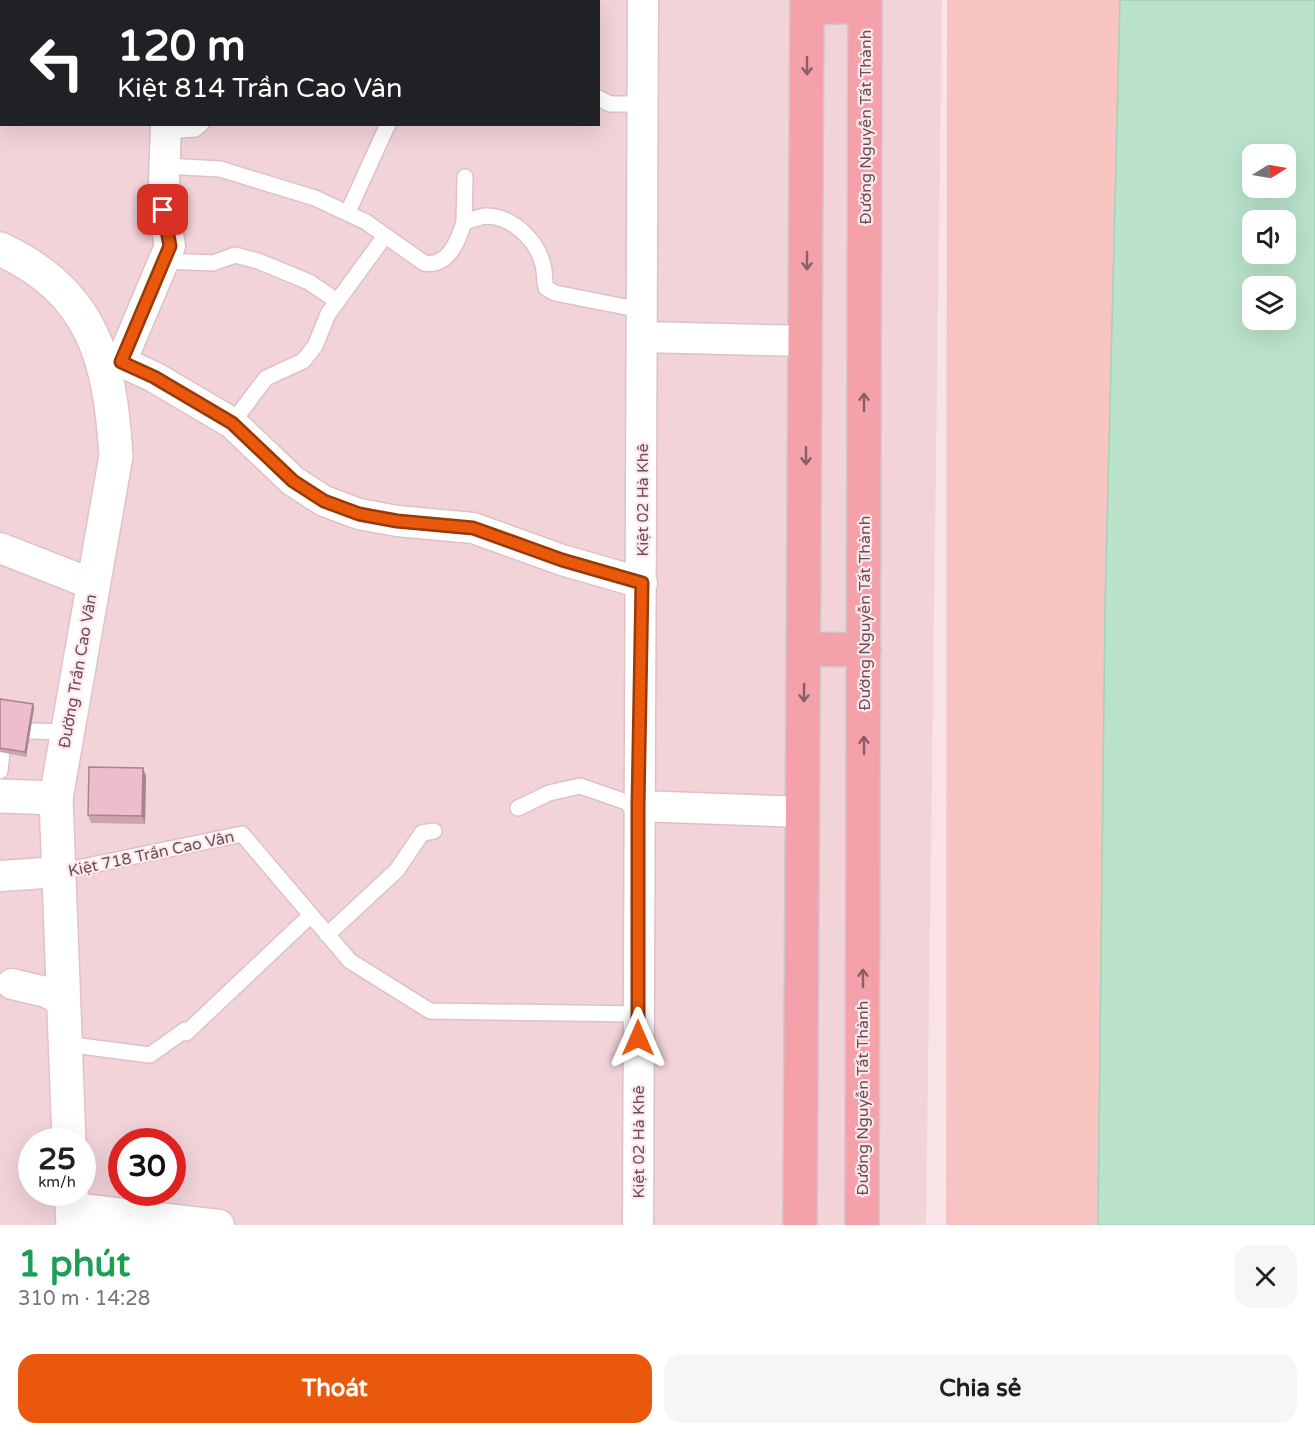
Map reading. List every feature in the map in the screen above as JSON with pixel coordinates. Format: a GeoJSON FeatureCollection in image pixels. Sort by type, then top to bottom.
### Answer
{"type":"FeatureCollection","features":[{"type":"Feature","properties":{"kind":"main road"},"geometry":{"type":"LineString","coordinates":[[800,1225],[807,4],[865,3]]}},
{"type":"Feature","properties":{"kind":"main road","name":"Đường Nguyễn Tất Thành"},"geometry":{"type":"LineString","coordinates":[[862,1225],[865,3]]}},
{"type":"Feature","properties":{"kind":"main road","name":"Đường Trần Cao Vân"},"geometry":{"type":"LineString","coordinates":[[0,249],[24,260],[60,288],[78,309],[111,358],[116,456],[56,798],[68,1128]]}},
{"type":"Feature","properties":{"kind":"main road"},"geometry":{"type":"LineString","coordinates":[[805,650],[864,650]]}},
{"type":"Feature","properties":{"kind":"main road"},"geometry":{"type":"LineString","coordinates":[[0,796],[56,798]]}},
{"type":"Feature","properties":{"kind":"street","name":"Kiệt 02 Hà Khê"},"geometry":{"type":"LineString","coordinates":[[638,1225],[643,0]]}},
{"type":"Feature","properties":{"kind":"street"},"geometry":{"type":"LineString","coordinates":[[166,128],[163,210],[170,246],[165,261],[111,358],[154,377],[232,423],[293,481],[324,501],[359,514],[397,521],[473,528],[562,560],[642,583]]}},
{"type":"Feature","properties":{"kind":"street"},"geometry":{"type":"LineString","coordinates":[[642,324],[806,341]]}},
{"type":"Feature","properties":{"kind":"street"},"geometry":{"type":"LineString","coordinates":[[0,548],[92,584]]}},
{"type":"Feature","properties":{"kind":"street"},"geometry":{"type":"LineString","coordinates":[[638,806],[803,812]]}},
{"type":"Feature","properties":{"kind":"street"},"geometry":{"type":"LineString","coordinates":[[0,876],[58,872]]}},
{"type":"Feature","properties":{"kind":"street"},"geometry":{"type":"LineString","coordinates":[[12,984],[46,992],[64,1001]]}},
{"type":"Feature","properties":{"kind":"street"},"geometry":{"type":"LineString","coordinates":[[72,1208],[212,1225]]}},
{"type":"Feature","properties":{"kind":"lane"},"geometry":{"type":"LineString","coordinates":[[600,99],[610,104],[643,104]]}},
{"type":"Feature","properties":{"kind":"lane"},"geometry":{"type":"LineString","coordinates":[[166,128],[195,129],[199,126]]}},
{"type":"Feature","properties":{"kind":"lane"},"geometry":{"type":"LineString","coordinates":[[348,212],[387,126]]}},
{"type":"Feature","properties":{"kind":"lane"},"geometry":{"type":"LineString","coordinates":[[165,166],[220,169],[315,198],[348,212],[424,263],[435,265],[446,258],[458,240],[464,222],[465,177]]}},
{"type":"Feature","properties":{"kind":"lane"},"geometry":{"type":"LineString","coordinates":[[464,222],[492,217],[520,228],[543,264],[546,288],[642,324]]}},
{"type":"Feature","properties":{"kind":"lane"},"geometry":{"type":"LineString","coordinates":[[232,423],[266,378],[303,361],[315,346],[328,314],[385,236]]}},
{"type":"Feature","properties":{"kind":"lane"},"geometry":{"type":"LineString","coordinates":[[165,261],[213,263],[235,255],[258,261],[309,282],[338,301]]}},
{"type":"Feature","properties":{"kind":"lane"},"geometry":{"type":"LineString","coordinates":[[31,731],[66,732]]}},
{"type":"Feature","properties":{"kind":"lane"},"geometry":{"type":"LineString","coordinates":[[0,771],[2,753]]}},
{"type":"Feature","properties":{"kind":"lane"},"geometry":{"type":"LineString","coordinates":[[518,808],[549,793],[580,786],[638,806]]}},
{"type":"Feature","properties":{"kind":"lane"},"geometry":{"type":"LineString","coordinates":[[327,935],[397,870],[422,833],[434,831]]}},
{"type":"Feature","properties":{"kind":"lane","name":"Kiệt 718 Trần Cao Vân"},"geometry":{"type":"LineString","coordinates":[[58,872],[242,834],[350,961],[430,1011],[638,1014]]}},
{"type":"Feature","properties":{"kind":"lane"},"geometry":{"type":"LineString","coordinates":[[65,1044],[150,1055],[185,1030],[186,1033],[311,915]]}},
{"type":"Feature","properties":{"kind":"shaded area"},"geometry":{"type":"Polygon","coordinates":[[[600,0],[942,0],[926,1225],[0,1225],[0,126],[600,126],[600,0]]]}},
{"type":"Feature","properties":{"kind":"shaded area"},"geometry":{"type":"Polygon","coordinates":[[[1120,0],[1315,0],[1315,1225],[1098,1225],[1105,609],[1120,0]]]}},
{"type":"Feature","properties":{"kind":"sand"},"geometry":{"type":"Polygon","coordinates":[[[947,0],[1120,0],[1105,609],[1098,1225],[946,1225],[947,0]]]}},
{"type":"Feature","properties":{"kind":"building"},"geometry":{"type":"Polygon","coordinates":[[[0,699],[33,704],[25,752],[0,748],[0,699]]]}},
{"type":"Feature","properties":{"kind":"building"},"geometry":{"type":"Polygon","coordinates":[[[89,767],[143,768],[142,816],[88,815],[89,767]]]}},
{"type":"Feature","properties":{"kind":"route"},"geometry":{"type":"LineString","coordinates":[[163,210],[170,246],[121,362],[154,377],[232,423],[293,481],[324,501],[359,514],[397,521],[473,528],[562,560],[642,583],[638,806],[638,1038]]}}]}
